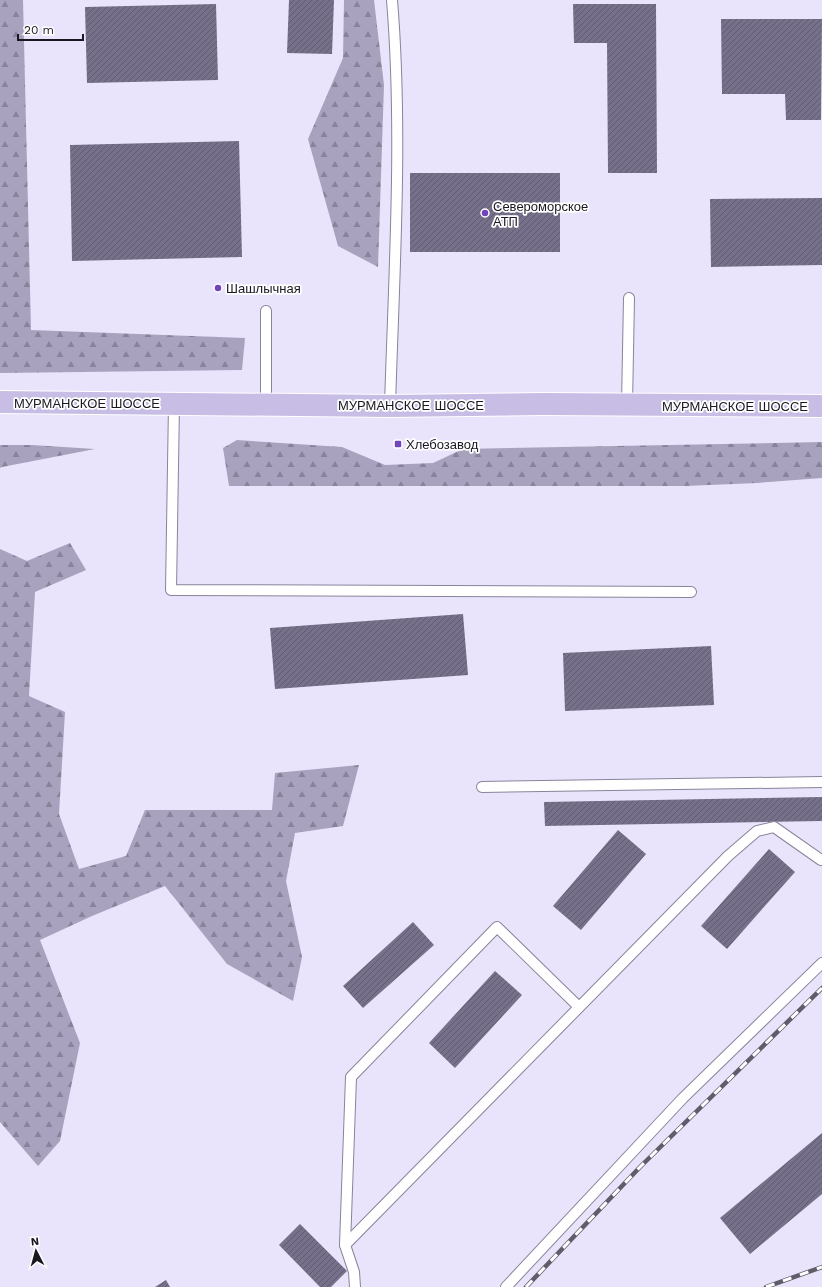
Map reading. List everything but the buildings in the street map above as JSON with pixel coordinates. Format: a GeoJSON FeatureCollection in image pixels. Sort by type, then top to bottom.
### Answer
{"type":"FeatureCollection","features":[{"type":"Feature","properties":{"kind":"main road","name":"МУРМАНСКОЕ ШОССЕ"},"geometry":{"type":"LineString","coordinates":[[0,402],[390,406],[543,404],[822,406]]}},
{"type":"Feature","properties":{"kind":"lane"},"geometry":{"type":"LineString","coordinates":[[390,406],[397,160],[394,25],[392,0]]}},
{"type":"Feature","properties":{"kind":"lane"},"geometry":{"type":"LineString","coordinates":[[627,405],[628,298]]}},
{"type":"Feature","properties":{"kind":"lane"},"geometry":{"type":"LineString","coordinates":[[266,311],[266,404]]}},
{"type":"Feature","properties":{"kind":"lane"},"geometry":{"type":"LineString","coordinates":[[174,404],[171,590],[691,592]]}},
{"type":"Feature","properties":{"kind":"lane"},"geometry":{"type":"LineString","coordinates":[[482,787],[822,782]]}},
{"type":"Feature","properties":{"kind":"lane"},"geometry":{"type":"LineString","coordinates":[[345,1245],[728,856],[757,831],[774,827],[822,860]]}},
{"type":"Feature","properties":{"kind":"lane"},"geometry":{"type":"LineString","coordinates":[[355,1287],[354,1272],[345,1245],[351,1077],[497,927],[579,1007]]}},
{"type":"Feature","properties":{"kind":"lane"},"geometry":{"type":"LineString","coordinates":[[506,1287],[683,1098],[822,963]]}},
{"type":"Feature","properties":{"kind":"green space"},"geometry":{"type":"Polygon","coordinates":[[[0,0],[23,0],[31,330],[245,338],[242,370],[0,373],[0,0]]]}},
{"type":"Feature","properties":{"kind":"green space"},"geometry":{"type":"Polygon","coordinates":[[[344,0],[374,0],[384,85],[378,267],[338,246],[308,139],[343,58],[344,0]]]}},
{"type":"Feature","properties":{"kind":"green space"},"geometry":{"type":"Polygon","coordinates":[[[237,440],[342,447],[385,465],[433,463],[463,449],[822,442],[822,478],[757,483],[685,486],[229,486],[223,448],[237,440]]]}},
{"type":"Feature","properties":{"kind":"green space"},"geometry":{"type":"Polygon","coordinates":[[[0,445],[32,445],[95,449],[0,468],[0,445]]]}},
{"type":"Feature","properties":{"kind":"green space"},"geometry":{"type":"Polygon","coordinates":[[[70,543],[86,570],[35,592],[29,696],[65,712],[59,814],[79,869],[126,856],[145,810],[272,810],[275,773],[359,765],[343,826],[295,833],[286,881],[302,957],[293,1001],[227,964],[165,886],[92,916],[40,940],[80,1043],[60,1141],[38,1166],[0,1122],[0,549],[27,561],[70,543]]]}},
{"type":"Feature","properties":{"kind":"railway"},"geometry":{"type":"LineString","coordinates":[[526,1287],[641,1166],[822,988]]}},
{"type":"Feature","properties":{"kind":"railway"},"geometry":{"type":"LineString","coordinates":[[766,1287],[822,1267]]}},
{"type":"Feature","properties":{"kind":"place","name":"Североморское АТП"},"geometry":{"type":"Point","coordinates":[485,213]}},
{"type":"Feature","properties":{"kind":"place","name":"Шашлычная"},"geometry":{"type":"Point","coordinates":[218,288]}},
{"type":"Feature","properties":{"kind":"place","name":"Хлебозавод"},"geometry":{"type":"Point","coordinates":[398,444]}}]}
